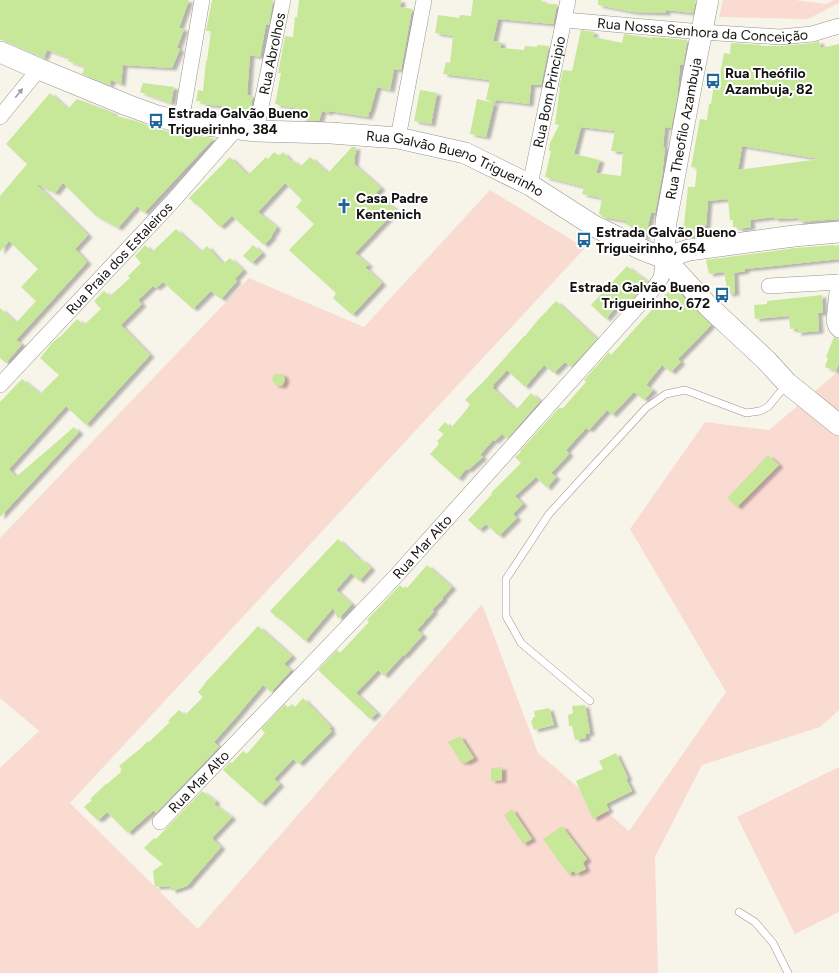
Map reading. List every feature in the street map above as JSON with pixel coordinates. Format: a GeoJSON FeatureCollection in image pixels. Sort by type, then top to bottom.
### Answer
{"type":"FeatureCollection","features":[{"type":"Feature","properties":{"kind":"street"},"geometry":{"type":"LineString","coordinates":[[181,122],[202,0]]}},
{"type":"Feature","properties":{"kind":"street","name":"Rua Abrolhos"},"geometry":{"type":"LineString","coordinates":[[256,131],[283,0]]}},
{"type":"Feature","properties":{"kind":"street"},"geometry":{"type":"LineString","coordinates":[[398,138],[424,0]]}},
{"type":"Feature","properties":{"kind":"street","name":"Rua Bom Principio"},"geometry":{"type":"LineString","coordinates":[[530,185],[568,0]]}},
{"type":"Feature","properties":{"kind":"street","name":"Rua Theofilo Azambuja"},"geometry":{"type":"LineString","coordinates":[[664,258],[666,222],[708,0]]}},
{"type":"Feature","properties":{"kind":"street","name":"Rua Nossa Senhora da Conceição"},"geometry":{"type":"LineString","coordinates":[[565,20],[780,37],[812,34],[839,26]]}},
{"type":"Feature","properties":{"kind":"street","name":"Rua Galvão Bueno Triguerinho"},"geometry":{"type":"LineString","coordinates":[[0,52],[127,106],[181,122],[256,131],[332,132],[398,138],[465,153],[530,185],[594,226],[643,250],[664,258],[708,306],[766,360],[787,383],[839,425]]}},
{"type":"Feature","properties":{"kind":"street"},"geometry":{"type":"LineString","coordinates":[[0,117],[39,69]]}},
{"type":"Feature","properties":{"kind":"street","name":"Rua Praia dos Estaleiros"},"geometry":{"type":"LineString","coordinates":[[0,385],[171,203],[236,129]]}},
{"type":"Feature","properties":{"kind":"street"},"geometry":{"type":"LineString","coordinates":[[664,258],[689,250],[794,236],[839,232]]}},
{"type":"Feature","properties":{"kind":"street","name":"Rua Mar Alto"},"geometry":{"type":"LineString","coordinates":[[160,822],[395,577],[655,287],[661,278],[664,258]]}},
{"type":"Feature","properties":{"kind":"street"},"geometry":{"type":"LineString","coordinates":[[769,286],[839,282],[834,321],[839,330]]}},
{"type":"Feature","properties":{"kind":"lane"},"geometry":{"type":"LineString","coordinates":[[590,702],[521,643],[506,616],[506,579],[549,514],[646,408],[666,394],[685,390],[746,413],[760,411],[768,407],[787,383]]}},
{"type":"Feature","properties":{"kind":"lane"},"geometry":{"type":"LineString","coordinates":[[739,912],[755,922],[773,943],[788,973]]}},
{"type":"Feature","properties":{"kind":"shaded area"},"geometry":{"type":"Polygon","coordinates":[[[723,0],[795,0],[826,4],[834,0],[839,0],[839,3],[808,19],[719,17],[723,0]]]}},
{"type":"Feature","properties":{"kind":"shaded area"},"geometry":{"type":"Polygon","coordinates":[[[490,190],[585,248],[70,803],[198,929],[482,604],[538,753],[629,831],[726,692],[630,529],[705,422],[769,430],[839,371],[839,710],[820,727],[702,765],[655,857],[658,973],[0,973],[0,768],[39,731],[0,698],[0,538],[249,278],[364,327],[490,190]]]}},
{"type":"Feature","properties":{"kind":"shaded area"},"geometry":{"type":"Polygon","coordinates":[[[839,767],[839,912],[795,934],[737,817],[839,767]]]}},
{"type":"Feature","properties":{"kind":"building"},"geometry":{"type":"Polygon","coordinates":[[[0,0],[189,0],[179,28],[184,29],[177,48],[180,49],[172,68],[123,65],[121,84],[111,80],[110,85],[82,74],[85,67],[68,61],[69,58],[47,50],[44,58],[0,40],[0,0]]]}},
{"type":"Feature","properties":{"kind":"building"},"geometry":{"type":"Polygon","coordinates":[[[212,0],[273,0],[269,25],[266,24],[260,57],[250,55],[247,95],[253,95],[251,111],[246,116],[225,114],[226,108],[201,104],[201,101],[196,101],[198,90],[203,91],[211,31],[206,31],[212,0]]]}},
{"type":"Feature","properties":{"kind":"building"},"geometry":{"type":"Polygon","coordinates":[[[299,0],[401,0],[400,7],[412,9],[401,70],[394,69],[390,90],[377,87],[368,117],[329,111],[328,113],[322,111],[319,121],[301,120],[302,110],[275,104],[281,73],[278,73],[285,36],[293,37],[295,17],[297,17],[299,0]]]}},
{"type":"Feature","properties":{"kind":"building"},"geometry":{"type":"Polygon","coordinates":[[[473,0],[542,0],[541,2],[545,2],[545,4],[557,4],[553,24],[498,19],[493,41],[501,42],[501,48],[524,50],[525,46],[549,46],[541,85],[531,85],[529,104],[486,100],[490,80],[443,74],[446,62],[450,63],[453,36],[435,33],[438,15],[459,18],[460,15],[471,16],[473,0]]]}},
{"type":"Feature","properties":{"kind":"building"},"geometry":{"type":"Polygon","coordinates":[[[598,0],[696,0],[693,13],[666,10],[666,13],[633,12],[598,5],[598,0]]]}},
{"type":"Feature","properties":{"kind":"building"},"geometry":{"type":"Polygon","coordinates":[[[581,30],[594,32],[593,37],[622,43],[624,34],[652,38],[687,40],[683,65],[680,65],[677,98],[671,128],[665,127],[663,147],[665,147],[662,176],[655,213],[651,213],[645,238],[635,233],[635,229],[626,224],[626,221],[603,217],[599,214],[602,198],[582,194],[584,187],[545,177],[551,151],[549,151],[550,143],[559,125],[555,124],[559,87],[563,70],[572,71],[581,30]],[[581,127],[574,154],[600,160],[596,173],[621,176],[623,152],[611,151],[615,131],[581,127]]]}},
{"type":"Feature","properties":{"kind":"building"},"geometry":{"type":"Polygon","coordinates":[[[819,41],[821,48],[839,44],[839,219],[799,222],[798,218],[774,219],[774,217],[750,220],[751,227],[738,229],[738,227],[733,227],[733,220],[730,220],[728,199],[708,201],[704,234],[681,237],[682,225],[684,225],[688,187],[695,187],[697,168],[691,167],[700,119],[707,120],[714,84],[718,84],[724,53],[730,54],[731,43],[781,46],[813,43],[819,41]],[[742,146],[738,170],[820,159],[742,146]]]}},
{"type":"Feature","properties":{"kind":"building"},"geometry":{"type":"Polygon","coordinates":[[[143,83],[174,87],[171,103],[140,92],[143,83]]]}},
{"type":"Feature","properties":{"kind":"building"},"geometry":{"type":"Polygon","coordinates":[[[420,90],[437,93],[431,124],[414,121],[420,90]]]}},
{"type":"Feature","properties":{"kind":"building"},"geometry":{"type":"Polygon","coordinates":[[[50,93],[68,109],[77,99],[114,113],[112,115],[136,121],[154,128],[179,134],[214,138],[144,213],[137,206],[118,228],[96,216],[63,183],[55,193],[35,183],[88,235],[75,249],[87,262],[16,340],[22,344],[6,363],[0,358],[0,308],[16,323],[36,301],[21,287],[38,269],[9,241],[0,252],[0,196],[27,164],[6,144],[50,93]]]}},
{"type":"Feature","properties":{"kind":"building"},"geometry":{"type":"Polygon","coordinates":[[[477,99],[494,103],[486,137],[470,134],[477,99]]]}},
{"type":"Feature","properties":{"kind":"building"},"geometry":{"type":"Polygon","coordinates":[[[352,147],[356,147],[354,164],[381,188],[376,193],[396,210],[355,253],[369,265],[365,267],[382,283],[353,314],[351,314],[333,298],[336,293],[289,250],[314,224],[296,207],[302,200],[285,183],[258,212],[277,227],[271,236],[272,237],[264,245],[232,216],[220,227],[189,198],[230,157],[248,175],[266,157],[268,159],[274,152],[279,156],[283,152],[291,161],[292,160],[300,167],[310,157],[328,173],[352,147]]]}},
{"type":"Feature","properties":{"kind":"building"},"geometry":{"type":"Polygon","coordinates":[[[176,229],[201,252],[207,246],[223,264],[230,258],[243,270],[235,279],[237,281],[221,299],[211,291],[193,309],[163,282],[156,288],[153,286],[138,300],[142,304],[121,325],[150,355],[86,425],[66,406],[9,469],[16,477],[74,427],[79,432],[0,517],[0,402],[22,379],[40,394],[59,375],[40,358],[52,343],[60,337],[77,319],[84,325],[101,309],[94,301],[104,291],[110,296],[130,278],[128,276],[141,263],[135,256],[145,245],[152,252],[176,229]]]}},
{"type":"Feature","properties":{"kind":"building"},"geometry":{"type":"Polygon","coordinates":[[[253,245],[262,253],[252,263],[243,256],[253,245]]]}},
{"type":"Feature","properties":{"kind":"building"},"geometry":{"type":"Polygon","coordinates":[[[839,245],[839,259],[745,269],[745,271],[734,273],[735,293],[728,294],[724,272],[709,274],[706,260],[795,248],[839,245]]]}},
{"type":"Feature","properties":{"kind":"building"},"geometry":{"type":"Polygon","coordinates":[[[627,266],[648,282],[621,312],[616,307],[606,319],[591,305],[627,266]]]}},
{"type":"Feature","properties":{"kind":"building"},"geometry":{"type":"Polygon","coordinates":[[[676,290],[711,325],[678,359],[681,362],[671,372],[662,365],[646,385],[653,390],[644,400],[634,392],[612,415],[607,410],[589,430],[586,428],[566,450],[569,454],[551,473],[556,477],[547,488],[536,477],[515,496],[523,504],[513,514],[517,518],[499,536],[486,524],[479,530],[468,520],[492,494],[491,493],[521,463],[515,457],[559,408],[563,408],[586,382],[584,380],[609,352],[611,355],[668,292],[676,290]]]}},
{"type":"Feature","properties":{"kind":"building"},"geometry":{"type":"Polygon","coordinates":[[[822,295],[823,313],[818,313],[819,331],[797,333],[797,328],[790,329],[789,316],[755,319],[754,305],[767,304],[767,301],[822,295]]]}},
{"type":"Feature","properties":{"kind":"building"},"geometry":{"type":"Polygon","coordinates":[[[556,301],[597,339],[571,367],[565,362],[554,373],[544,365],[525,387],[507,370],[492,387],[516,410],[531,393],[540,401],[507,439],[502,434],[495,441],[493,440],[480,455],[483,457],[468,470],[466,469],[458,479],[430,454],[439,444],[437,441],[444,434],[438,430],[445,422],[451,428],[470,404],[465,400],[486,379],[556,301]]]}},
{"type":"Feature","properties":{"kind":"building"},"geometry":{"type":"Polygon","coordinates":[[[834,337],[839,339],[839,363],[836,371],[825,367],[828,358],[826,357],[834,337]]]}},
{"type":"Feature","properties":{"kind":"building"},"geometry":{"type":"Polygon","coordinates":[[[275,374],[283,374],[285,380],[282,386],[275,385],[272,379],[275,374]]]}},
{"type":"Feature","properties":{"kind":"building"},"geometry":{"type":"Polygon","coordinates":[[[768,455],[779,465],[737,507],[727,498],[768,455]]]}},
{"type":"Feature","properties":{"kind":"building"},"geometry":{"type":"Polygon","coordinates":[[[338,539],[360,560],[361,559],[371,568],[359,581],[351,573],[336,590],[352,604],[338,619],[333,608],[305,641],[270,611],[338,539]]]}},
{"type":"Feature","properties":{"kind":"building"},"geometry":{"type":"Polygon","coordinates":[[[427,565],[452,587],[417,630],[423,635],[404,656],[403,655],[384,676],[378,670],[356,693],[377,713],[370,719],[318,670],[337,650],[340,653],[369,622],[367,620],[400,585],[404,589],[405,586],[407,588],[427,565]]]}},
{"type":"Feature","properties":{"kind":"building"},"geometry":{"type":"Polygon","coordinates":[[[258,626],[292,656],[284,664],[291,670],[271,692],[263,685],[214,742],[219,747],[156,813],[154,810],[128,833],[107,812],[97,820],[84,807],[92,800],[90,799],[121,772],[120,770],[122,769],[119,766],[148,741],[149,742],[170,722],[168,721],[179,710],[185,715],[203,697],[198,692],[204,684],[258,626]]]}},
{"type":"Feature","properties":{"kind":"building"},"geometry":{"type":"Polygon","coordinates":[[[303,698],[331,727],[329,729],[332,731],[299,764],[293,759],[274,779],[280,784],[261,804],[223,770],[243,751],[247,754],[265,733],[261,729],[285,704],[288,708],[292,704],[295,707],[303,698]]]}},
{"type":"Feature","properties":{"kind":"building"},"geometry":{"type":"Polygon","coordinates":[[[585,705],[590,733],[586,734],[586,738],[575,740],[572,726],[569,726],[568,715],[573,713],[572,706],[585,705]]]}},
{"type":"Feature","properties":{"kind":"building"},"geometry":{"type":"Polygon","coordinates":[[[549,708],[554,725],[534,730],[531,721],[533,720],[532,718],[535,717],[534,711],[549,708]]]}},
{"type":"Feature","properties":{"kind":"building"},"geometry":{"type":"Polygon","coordinates":[[[460,736],[474,758],[465,763],[463,761],[461,763],[448,742],[460,736]]]}},
{"type":"Feature","properties":{"kind":"building"},"geometry":{"type":"Polygon","coordinates":[[[616,753],[628,778],[626,779],[632,791],[606,804],[609,810],[593,819],[576,781],[603,769],[599,761],[616,753]]]}},
{"type":"Feature","properties":{"kind":"building"},"geometry":{"type":"Polygon","coordinates":[[[502,767],[502,780],[491,781],[491,768],[502,767]]]}},
{"type":"Feature","properties":{"kind":"building"},"geometry":{"type":"Polygon","coordinates":[[[202,791],[216,801],[214,804],[232,817],[212,838],[221,847],[187,886],[172,891],[170,886],[155,887],[153,871],[163,864],[144,848],[154,838],[156,839],[202,791]]]}},
{"type":"Feature","properties":{"kind":"building"},"geometry":{"type":"Polygon","coordinates":[[[512,809],[532,839],[523,844],[504,815],[512,809]]]}},
{"type":"Feature","properties":{"kind":"building"},"geometry":{"type":"Polygon","coordinates":[[[562,826],[587,859],[583,863],[586,869],[576,874],[574,871],[568,874],[543,839],[562,826]]]}},
{"type":"Feature","properties":{"kind":"place","name":"Rua Theófilo Azambuja, 82"},"geometry":{"type":"Point","coordinates":[713,81]}},
{"type":"Feature","properties":{"kind":"place","name":"Estrada Galvão Bueno Trigueirinho, 384"},"geometry":{"type":"Point","coordinates":[156,121]}},
{"type":"Feature","properties":{"kind":"place","name":"Casa Padre Kentenich"},"geometry":{"type":"Point","coordinates":[344,206]}},
{"type":"Feature","properties":{"kind":"place","name":"Estrada Galvão Bueno Trigueirinho, 654"},"geometry":{"type":"Point","coordinates":[584,240]}},
{"type":"Feature","properties":{"kind":"place","name":"Estrada Galvão Bueno Trigueirinho, 672"},"geometry":{"type":"Point","coordinates":[722,295]}}]}
